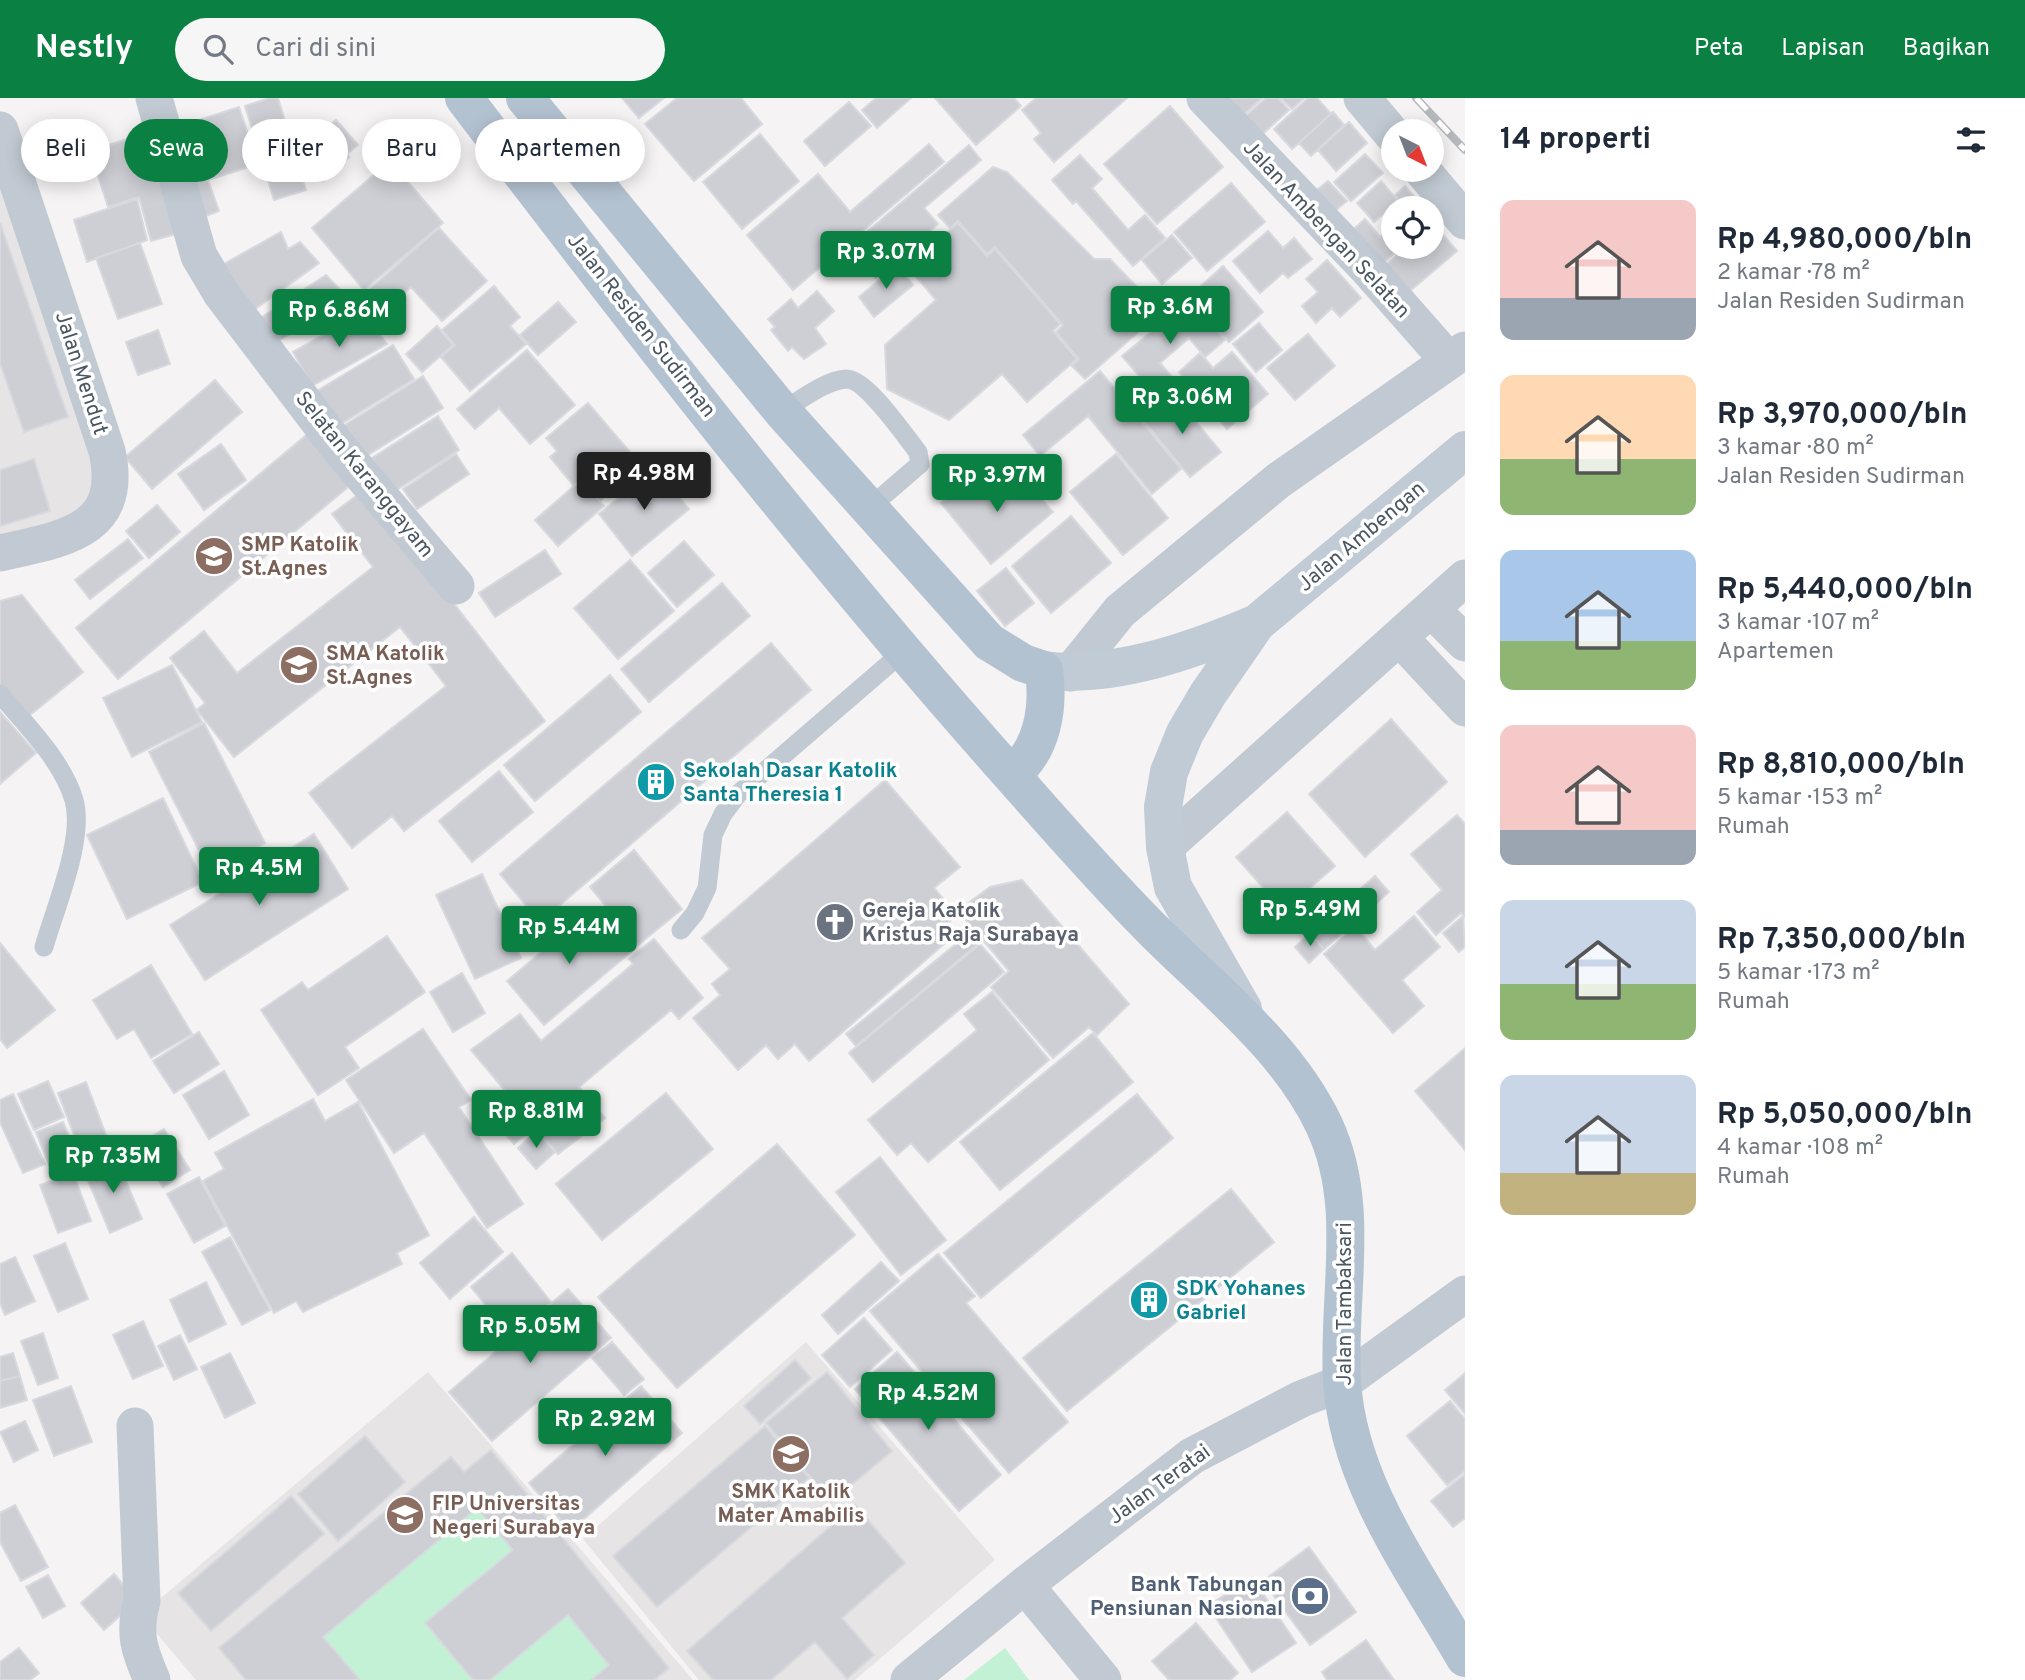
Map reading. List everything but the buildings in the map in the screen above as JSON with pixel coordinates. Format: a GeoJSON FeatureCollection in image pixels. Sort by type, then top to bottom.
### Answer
{"type":"FeatureCollection","features":[{"type":"Feature","properties":{"kind":"main road","name":"Jalan Residen Sudirman"},"geometry":{"type":"LineString","coordinates":[[464,98],[797,524],[1011,775]]}},
{"type":"Feature","properties":{"kind":"main road"},"geometry":{"type":"LineString","coordinates":[[526,98],[782,411],[989,642],[1023,663],[1057,671],[1038,741],[1011,775]]}},
{"type":"Feature","properties":{"kind":"main road","name":"Jalan Ambengan"},"geometry":{"type":"LineString","coordinates":[[1057,671],[1103,672],[1219,639],[1257,623],[1465,450]]}},
{"type":"Feature","properties":{"kind":"main road","name":"Jalan Ambengan"},"geometry":{"type":"LineString","coordinates":[[1165,847],[1165,795],[1169,772],[1185,733],[1257,623]]}},
{"type":"Feature","properties":{"kind":"main road","name":"Jalan Tambaksari"},"geometry":{"type":"LineString","coordinates":[[1011,775],[1151,928],[1257,1030]]}},
{"type":"Feature","properties":{"kind":"main road","name":"Jalan Tambaksari"},"geometry":{"type":"LineString","coordinates":[[1165,847],[1173,887],[1257,1030],[1297,1082],[1323,1124],[1337,1162],[1344,1204],[1342,1383],[1360,1462],[1373,1500],[1465,1658]]}},
{"type":"Feature","properties":{"kind":"street","name":"Selatan Karanggayam"},"geometry":{"type":"LineString","coordinates":[[154,98],[199,256],[221,293],[339,448],[456,586]]}},
{"type":"Feature","properties":{"kind":"street","name":"Jalan Ambengan Selatan"},"geometry":{"type":"LineString","coordinates":[[1205,98],[1368,269],[1456,355]]}},
{"type":"Feature","properties":{"kind":"street"},"geometry":{"type":"LineString","coordinates":[[1362,98],[1381,121]]}},
{"type":"Feature","properties":{"kind":"street","name":"Jalan Mendut"},"geometry":{"type":"LineString","coordinates":[[0,130],[107,451],[112,488],[97,516],[76,532],[53,541],[0,553]]}},
{"type":"Feature","properties":{"kind":"street"},"geometry":{"type":"LineString","coordinates":[[1432,182],[1465,221]]}},
{"type":"Feature","properties":{"kind":"street"},"geometry":{"type":"LineString","coordinates":[[1057,671],[1120,611],[1279,480],[1456,355]]}},
{"type":"Feature","properties":{"kind":"street"},"geometry":{"type":"LineString","coordinates":[[1165,847],[1465,578]]}},
{"type":"Feature","properties":{"kind":"street"},"geometry":{"type":"LineString","coordinates":[[1432,609],[1465,643]]}},
{"type":"Feature","properties":{"kind":"street"},"geometry":{"type":"LineString","coordinates":[[1399,638],[1465,708]]}},
{"type":"Feature","properties":{"kind":"street","name":"Jalan Teratai"},"geometry":{"type":"LineString","coordinates":[[909,1680],[1025,1585],[1192,1456],[1301,1399],[1342,1383],[1465,1294]]}},
{"type":"Feature","properties":{"kind":"street"},"geometry":{"type":"LineString","coordinates":[[135,1426],[142,1601],[135,1623],[139,1652],[152,1680]]}},
{"type":"Feature","properties":{"kind":"street"},"geometry":{"type":"LineString","coordinates":[[1025,1585],[1103,1680]]}},
{"type":"Feature","properties":{"kind":"lane"},"geometry":{"type":"LineString","coordinates":[[782,411],[821,388],[845,379],[863,385],[918,452],[920,464],[869,508]]}},
{"type":"Feature","properties":{"kind":"lane"},"geometry":{"type":"LineString","coordinates":[[681,930],[695,913],[708,888],[713,835],[723,814],[737,796],[904,651]]}},
{"type":"Feature","properties":{"kind":"lane"},"geometry":{"type":"LineString","coordinates":[[0,694],[46,750],[74,800],[76,825],[69,861],[44,947]]}},
{"type":"Feature","properties":{"kind":"shaded area"},"geometry":{"type":"Polygon","coordinates":[[[0,182],[99,484],[82,513],[0,539],[0,182]]]}},
{"type":"Feature","properties":{"kind":"shaded area","name":"SMK Katolik Mater Amabilis"},"geometry":{"type":"Polygon","coordinates":[[[806,1342],[995,1560],[855,1680],[699,1680],[583,1539],[806,1342]]]}},
{"type":"Feature","properties":{"kind":"shaded area","name":"FIP Universitas Negeri Surabaya"},"geometry":{"type":"Polygon","coordinates":[[[428,1372],[693,1680],[196,1680],[141,1615],[428,1372]]]}},
{"type":"Feature","properties":{"kind":"green space"},"geometry":{"type":"Polygon","coordinates":[[[477,1508],[513,1550],[426,1623],[473,1680],[360,1680],[323,1637],[477,1508]]]}},
{"type":"Feature","properties":{"kind":"green space"},"geometry":{"type":"Polygon","coordinates":[[[568,1615],[609,1665],[591,1680],[490,1680],[568,1615]]]}},
{"type":"Feature","properties":{"kind":"green space"},"geometry":{"type":"Polygon","coordinates":[[[1005,1648],[1029,1680],[964,1680],[1005,1648]]]}},
{"type":"Feature","properties":{"kind":"railway"},"geometry":{"type":"LineString","coordinates":[[1416,98],[1465,150]]}},
{"type":"Feature","properties":{"kind":"place","name":"SMP Katolik St.Agnes"},"geometry":{"type":"Point","coordinates":[214,556]}},
{"type":"Feature","properties":{"kind":"place","name":"SMA Katolik St.Agnes"},"geometry":{"type":"Point","coordinates":[299,665]}},
{"type":"Feature","properties":{"kind":"place","name":"Sekolah Dasar Katolik Santa Theresia 1"},"geometry":{"type":"Point","coordinates":[656,782]}},
{"type":"Feature","properties":{"kind":"place","name":"Gereja Katolik Kristus Raja Surabaya"},"geometry":{"type":"Point","coordinates":[835,922]}},
{"type":"Feature","properties":{"kind":"place","name":"SDK Yohanes Gabriel"},"geometry":{"type":"Point","coordinates":[1149,1300]}},
{"type":"Feature","properties":{"kind":"place","name":"SMK Katolik Mater Amabilis"},"geometry":{"type":"Point","coordinates":[791,1454]}},
{"type":"Feature","properties":{"kind":"place","name":"FIP Universitas Negeri Surabaya"},"geometry":{"type":"Point","coordinates":[405,1515]}},
{"type":"Feature","properties":{"kind":"place","name":"Bank Tabungan Pensiunan Nasional"},"geometry":{"type":"Point","coordinates":[1310,1596]}}]}
